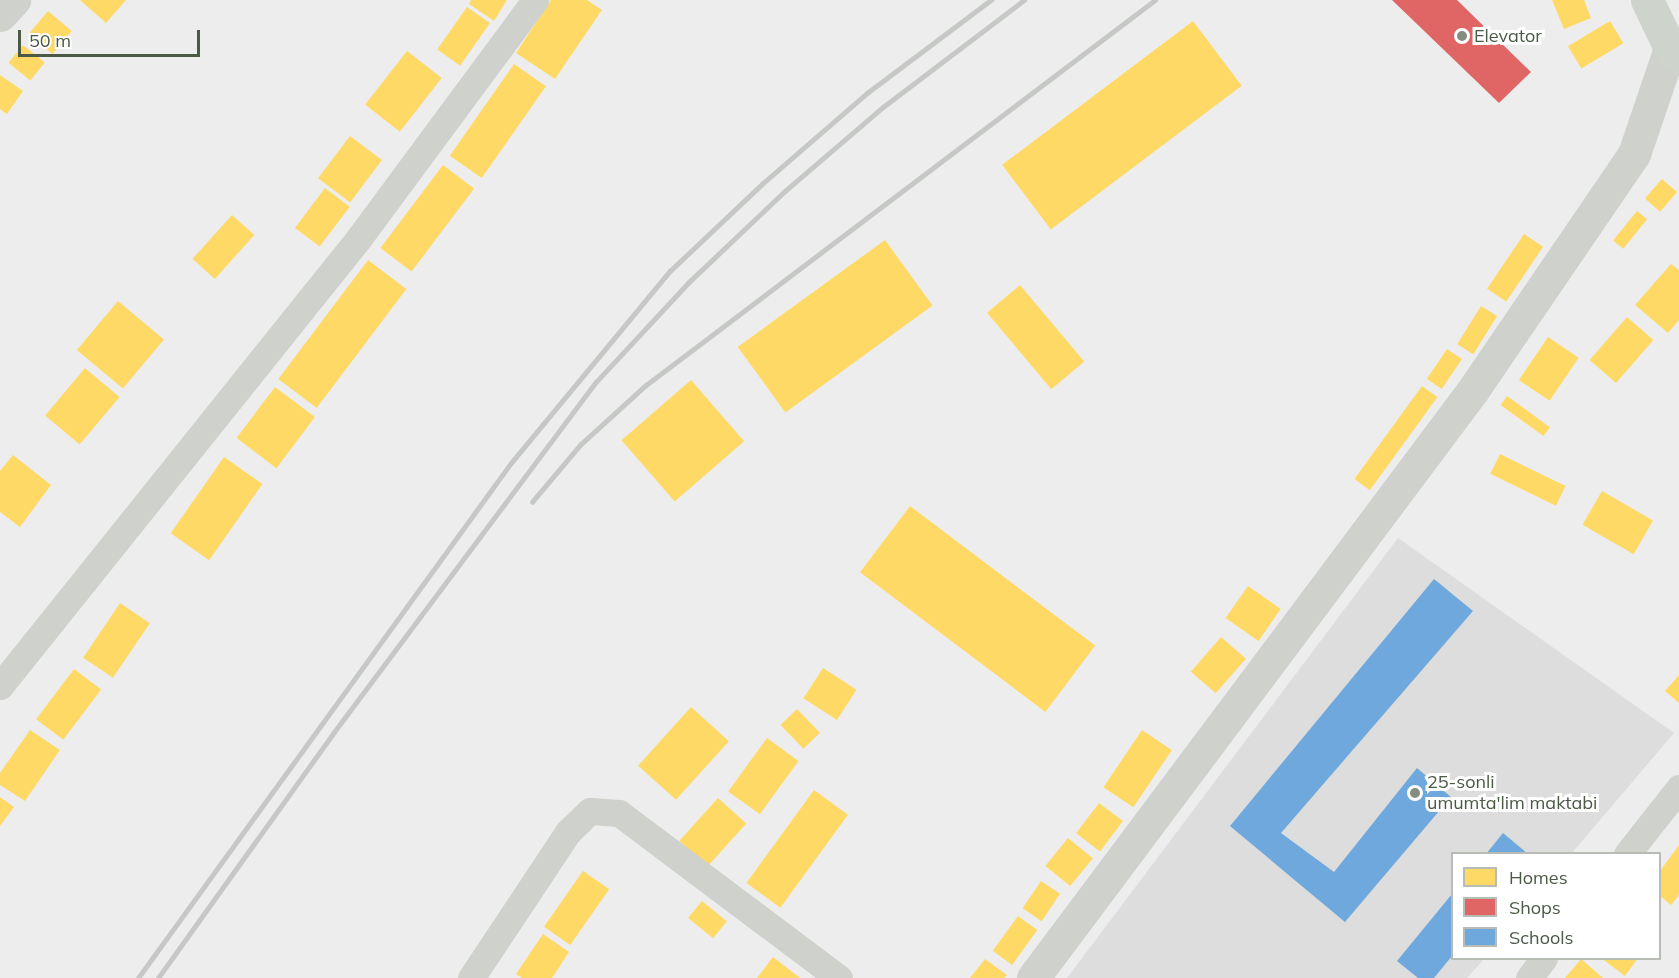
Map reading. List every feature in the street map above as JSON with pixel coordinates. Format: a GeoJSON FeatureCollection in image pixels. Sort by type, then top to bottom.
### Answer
{"type":"FeatureCollection","features":[{"type":"Feature","properties":{"kind":"main road"},"geometry":{"type":"LineString","coordinates":[[1647,0],[1674,53]]}},
{"type":"Feature","properties":{"kind":"street"},"geometry":{"type":"LineString","coordinates":[[0,15],[14,0]]}},
{"type":"Feature","properties":{"kind":"street"},"geometry":{"type":"LineString","coordinates":[[0,686],[359,238],[535,0]]}},
{"type":"Feature","properties":{"kind":"street"},"geometry":{"type":"LineString","coordinates":[[1033,978],[1473,390],[1627,164],[1674,53]]}},
{"type":"Feature","properties":{"kind":"street"},"geometry":{"type":"LineString","coordinates":[[1629,852],[1679,788]]}},
{"type":"Feature","properties":{"kind":"street"},"geometry":{"type":"LineString","coordinates":[[471,978],[568,832],[590,811],[619,813],[839,978]]}},
{"type":"Feature","properties":{"kind":"street"},"geometry":{"type":"LineString","coordinates":[[1528,978],[1542,960]]}},
{"type":"Feature","properties":{"kind":"shaded area","name":"25-sonli umumta'lim maktabi"},"geometry":{"type":"Polygon","coordinates":[[[1398,538],[1674,733],[1573,852],[1451,852],[1451,960],[1483,960],[1467,978],[1067,978],[1398,538]]]}},
{"type":"Feature","properties":{"kind":"building: Homes"},"geometry":{"type":"Polygon","coordinates":[[[80,0],[126,0],[106,23],[80,0]]]}},
{"type":"Feature","properties":{"kind":"building: Homes"},"geometry":{"type":"Polygon","coordinates":[[[471,0],[507,0],[494,21],[469,4],[471,0]]]}},
{"type":"Feature","properties":{"kind":"building: Homes"},"geometry":{"type":"Polygon","coordinates":[[[551,0],[587,0],[602,10],[555,79],[516,53],[551,0]]]}},
{"type":"Feature","properties":{"kind":"building: Homes"},"geometry":{"type":"Polygon","coordinates":[[[1552,0],[1584,0],[1591,18],[1564,29],[1552,0]]]}},
{"type":"Feature","properties":{"kind":"building: Homes"},"geometry":{"type":"Polygon","coordinates":[[[467,7],[490,23],[460,66],[437,50],[467,7]]]}},
{"type":"Feature","properties":{"kind":"building: Homes"},"geometry":{"type":"Polygon","coordinates":[[[48,11],[72,31],[52,54],[29,34],[48,11]]]}},
{"type":"Feature","properties":{"kind":"building: Homes"},"geometry":{"type":"Polygon","coordinates":[[[1193,21],[1242,86],[1051,230],[1002,165],[1193,21]]]}},
{"type":"Feature","properties":{"kind":"building: Homes"},"geometry":{"type":"Polygon","coordinates":[[[1610,21],[1623,43],[1581,69],[1568,46],[1610,21]]]}},
{"type":"Feature","properties":{"kind":"building: Homes"},"geometry":{"type":"Polygon","coordinates":[[[23,45],[45,63],[30,80],[9,63],[23,45]]]}},
{"type":"Feature","properties":{"kind":"building: Homes"},"geometry":{"type":"Polygon","coordinates":[[[407,51],[442,78],[400,132],[365,105],[407,51]]]}},
{"type":"Feature","properties":{"kind":"building: Homes"},"geometry":{"type":"Polygon","coordinates":[[[514,64],[546,86],[482,178],[450,156],[514,64]]]}},
{"type":"Feature","properties":{"kind":"building: Homes"},"geometry":{"type":"Polygon","coordinates":[[[0,75],[23,91],[7,114],[0,109],[0,75]]]}},
{"type":"Feature","properties":{"kind":"building: Homes"},"geometry":{"type":"Polygon","coordinates":[[[350,136],[382,160],[350,202],[318,178],[350,136]]]}},
{"type":"Feature","properties":{"kind":"building: Homes"},"geometry":{"type":"Polygon","coordinates":[[[443,165],[474,188],[412,272],[380,248],[443,165]]]}},
{"type":"Feature","properties":{"kind":"building: Homes"},"geometry":{"type":"Polygon","coordinates":[[[1662,179],[1677,192],[1660,212],[1645,199],[1662,179]]]}},
{"type":"Feature","properties":{"kind":"building: Homes"},"geometry":{"type":"Polygon","coordinates":[[[325,188],[350,207],[320,247],[295,228],[325,188]]]}},
{"type":"Feature","properties":{"kind":"building: Homes"},"geometry":{"type":"Polygon","coordinates":[[[1637,211],[1647,219],[1623,249],[1613,241],[1637,211]]]}},
{"type":"Feature","properties":{"kind":"building: Homes"},"geometry":{"type":"Polygon","coordinates":[[[232,215],[254,235],[215,279],[193,259],[232,215]]]}},
{"type":"Feature","properties":{"kind":"building: Homes"},"geometry":{"type":"Polygon","coordinates":[[[1524,234],[1543,247],[1506,302],[1487,289],[1524,234]]]}},
{"type":"Feature","properties":{"kind":"building: Homes"},"geometry":{"type":"Polygon","coordinates":[[[885,240],[933,306],[785,413],[738,347],[885,240]]]}},
{"type":"Feature","properties":{"kind":"building: Homes"},"geometry":{"type":"Polygon","coordinates":[[[368,260],[406,289],[317,408],[278,379],[368,260]]]}},
{"type":"Feature","properties":{"kind":"building: Homes"},"geometry":{"type":"Polygon","coordinates":[[[1671,264],[1679,270],[1679,320],[1668,333],[1635,305],[1671,264]]]}},
{"type":"Feature","properties":{"kind":"building: Homes"},"geometry":{"type":"Polygon","coordinates":[[[1020,285],[1084,362],[1051,389],[987,313],[1020,285]]]}},
{"type":"Feature","properties":{"kind":"building: Homes"},"geometry":{"type":"Polygon","coordinates":[[[118,301],[164,340],[123,389],[77,350],[118,301]]]}},
{"type":"Feature","properties":{"kind":"building: Homes"},"geometry":{"type":"Polygon","coordinates":[[[1481,306],[1497,316],[1473,354],[1457,344],[1481,306]]]}},
{"type":"Feature","properties":{"kind":"building: Homes"},"geometry":{"type":"Polygon","coordinates":[[[1627,317],[1653,340],[1616,383],[1590,360],[1627,317]]]}},
{"type":"Feature","properties":{"kind":"building: Homes"},"geometry":{"type":"Polygon","coordinates":[[[1548,337],[1579,358],[1550,401],[1519,380],[1548,337]]]}},
{"type":"Feature","properties":{"kind":"building: Homes"},"geometry":{"type":"Polygon","coordinates":[[[1447,349],[1462,359],[1442,389],[1427,379],[1447,349]]]}},
{"type":"Feature","properties":{"kind":"building: Homes"},"geometry":{"type":"Polygon","coordinates":[[[85,368],[119,397],[80,444],[45,415],[85,368]]]}},
{"type":"Feature","properties":{"kind":"building: Homes"},"geometry":{"type":"Polygon","coordinates":[[[691,380],[744,441],[675,501],[622,440],[691,380]]]}},
{"type":"Feature","properties":{"kind":"building: Homes"},"geometry":{"type":"Polygon","coordinates":[[[1422,386],[1437,397],[1370,490],[1354,479],[1422,386]]]}},
{"type":"Feature","properties":{"kind":"building: Homes"},"geometry":{"type":"Polygon","coordinates":[[[275,387],[315,417],[276,468],[236,438],[275,387]]]}},
{"type":"Feature","properties":{"kind":"building: Homes"},"geometry":{"type":"Polygon","coordinates":[[[1507,396],[1550,427],[1543,436],[1501,405],[1507,396]]]}},
{"type":"Feature","properties":{"kind":"building: Homes"},"geometry":{"type":"Polygon","coordinates":[[[1500,454],[1566,486],[1556,506],[1490,474],[1500,454]]]}},
{"type":"Feature","properties":{"kind":"building: Homes"},"geometry":{"type":"Polygon","coordinates":[[[13,455],[51,485],[20,527],[0,512],[0,471],[13,455]]]}},
{"type":"Feature","properties":{"kind":"building: Homes"},"geometry":{"type":"Polygon","coordinates":[[[224,457],[263,484],[209,560],[171,533],[224,457]]]}},
{"type":"Feature","properties":{"kind":"building: Homes"},"geometry":{"type":"Polygon","coordinates":[[[1602,491],[1653,520],[1634,554],[1582,525],[1602,491]]]}},
{"type":"Feature","properties":{"kind":"building: Homes"},"geometry":{"type":"Polygon","coordinates":[[[910,506],[1095,646],[1045,712],[860,572],[910,506]]]}},
{"type":"Feature","properties":{"kind":"building: Homes"},"geometry":{"type":"Polygon","coordinates":[[[1248,586],[1281,609],[1258,641],[1226,618],[1248,586]]]}},
{"type":"Feature","properties":{"kind":"building: Homes"},"geometry":{"type":"Polygon","coordinates":[[[120,603],[150,623],[113,678],[83,658],[120,603]]]}},
{"type":"Feature","properties":{"kind":"building: Homes"},"geometry":{"type":"Polygon","coordinates":[[[1221,637],[1246,659],[1216,693],[1191,672],[1221,637]]]}},
{"type":"Feature","properties":{"kind":"building: Homes"},"geometry":{"type":"Polygon","coordinates":[[[823,668],[857,690],[837,720],[803,698],[823,668]]]}},
{"type":"Feature","properties":{"kind":"building: Homes"},"geometry":{"type":"Polygon","coordinates":[[[74,669],[101,689],[63,740],[36,719],[74,669]]]}},
{"type":"Feature","properties":{"kind":"building: Homes"},"geometry":{"type":"Polygon","coordinates":[[[1679,675],[1679,703],[1665,691],[1679,675]]]}},
{"type":"Feature","properties":{"kind":"building: Homes"},"geometry":{"type":"Polygon","coordinates":[[[691,707],[729,741],[676,800],[638,766],[691,707]]]}},
{"type":"Feature","properties":{"kind":"building: Homes"},"geometry":{"type":"Polygon","coordinates":[[[797,709],[820,733],[803,749],[780,725],[797,709]]]}},
{"type":"Feature","properties":{"kind":"building: Homes"},"geometry":{"type":"Polygon","coordinates":[[[30,730],[60,750],[25,801],[0,785],[0,773],[30,730]]]}},
{"type":"Feature","properties":{"kind":"building: Homes"},"geometry":{"type":"Polygon","coordinates":[[[1142,730],[1172,750],[1133,807],[1103,787],[1142,730]]]}},
{"type":"Feature","properties":{"kind":"building: Homes"},"geometry":{"type":"Polygon","coordinates":[[[767,738],[799,761],[760,814],[728,791],[767,738]]]}},
{"type":"Feature","properties":{"kind":"building: Homes"},"geometry":{"type":"Polygon","coordinates":[[[814,790],[848,815],[780,908],[746,883],[814,790]]]}},
{"type":"Feature","properties":{"kind":"building: Homes"},"geometry":{"type":"Polygon","coordinates":[[[0,797],[14,807],[0,826],[0,797]]]}},
{"type":"Feature","properties":{"kind":"building: Homes"},"geometry":{"type":"Polygon","coordinates":[[[718,798],[746,823],[707,867],[679,841],[718,798]]]}},
{"type":"Feature","properties":{"kind":"building: Homes"},"geometry":{"type":"Polygon","coordinates":[[[1099,803],[1123,821],[1100,851],[1076,833],[1099,803]]]}},
{"type":"Feature","properties":{"kind":"building: Homes"},"geometry":{"type":"Polygon","coordinates":[[[1068,838],[1093,858],[1070,886],[1045,866],[1068,838]]]}},
{"type":"Feature","properties":{"kind":"building: Homes"},"geometry":{"type":"Polygon","coordinates":[[[1679,845],[1679,895],[1671,905],[1661,897],[1661,870],[1679,845]]]}},
{"type":"Feature","properties":{"kind":"building: Homes"},"geometry":{"type":"Polygon","coordinates":[[[583,871],[609,889],[570,945],[544,927],[583,871]]]}},
{"type":"Feature","properties":{"kind":"building: Homes"},"geometry":{"type":"Polygon","coordinates":[[[1041,881],[1060,894],[1042,921],[1023,908],[1041,881]]]}},
{"type":"Feature","properties":{"kind":"building: Homes"},"geometry":{"type":"Polygon","coordinates":[[[702,901],[727,921],[713,938],[688,918],[702,901]]]}},
{"type":"Feature","properties":{"kind":"building: Homes"},"geometry":{"type":"Polygon","coordinates":[[[1018,916],[1037,930],[1012,965],[993,951],[1018,916]]]}},
{"type":"Feature","properties":{"kind":"building: Homes"},"geometry":{"type":"Polygon","coordinates":[[[543,934],[569,952],[552,978],[522,978],[516,974],[543,934]]]}},
{"type":"Feature","properties":{"kind":"building: Homes"},"geometry":{"type":"Polygon","coordinates":[[[773,957],[800,978],[757,978],[773,957]]]}},
{"type":"Feature","properties":{"kind":"building: Homes"},"geometry":{"type":"Polygon","coordinates":[[[985,959],[1007,975],[1004,978],[970,978],[985,959]]]}},
{"type":"Feature","properties":{"kind":"building: Homes"},"geometry":{"type":"Polygon","coordinates":[[[1582,960],[1603,978],[1565,978],[1582,960]]]}},
{"type":"Feature","properties":{"kind":"building: Homes"},"geometry":{"type":"Polygon","coordinates":[[[1604,960],[1637,960],[1625,976],[1604,960]]]}},
{"type":"Feature","properties":{"kind":"building: Shops","name":"Elevator"},"geometry":{"type":"Polygon","coordinates":[[[1392,0],[1457,0],[1531,72],[1499,103],[1392,0]]]}},
{"type":"Feature","properties":{"kind":"building: Schools"},"geometry":{"type":"Polygon","coordinates":[[[1434,579],[1473,611],[1281,833],[1334,872],[1417,768],[1451,797],[1345,922],[1230,826],[1434,579]]]}},
{"type":"Feature","properties":{"kind":"building: Schools"},"geometry":{"type":"Polygon","coordinates":[[[1503,833],[1526,852],[1488,852],[1503,833]]]}},
{"type":"Feature","properties":{"kind":"building: Schools"},"geometry":{"type":"Polygon","coordinates":[[[1451,895],[1451,957],[1434,978],[1418,978],[1397,961],[1451,895]]]}},
{"type":"Feature","properties":{"kind":"railway"},"geometry":{"type":"LineString","coordinates":[[138,978],[511,463],[670,271],[762,184],[867,93],[991,0]]}},
{"type":"Feature","properties":{"kind":"railway"},"geometry":{"type":"LineString","coordinates":[[158,978],[334,732],[596,382],[689,282],[785,191],[883,107],[1024,0]]}},
{"type":"Feature","properties":{"kind":"railway"},"geometry":{"type":"LineString","coordinates":[[532,502],[580,445],[646,385],[1155,0]]}},
{"type":"Feature","properties":{"kind":"place","name":"Elevator"},"geometry":{"type":"Point","coordinates":[1462,36]}},
{"type":"Feature","properties":{"kind":"place","name":"25-sonli umumta'lim maktabi"},"geometry":{"type":"Point","coordinates":[1415,793]}}]}
